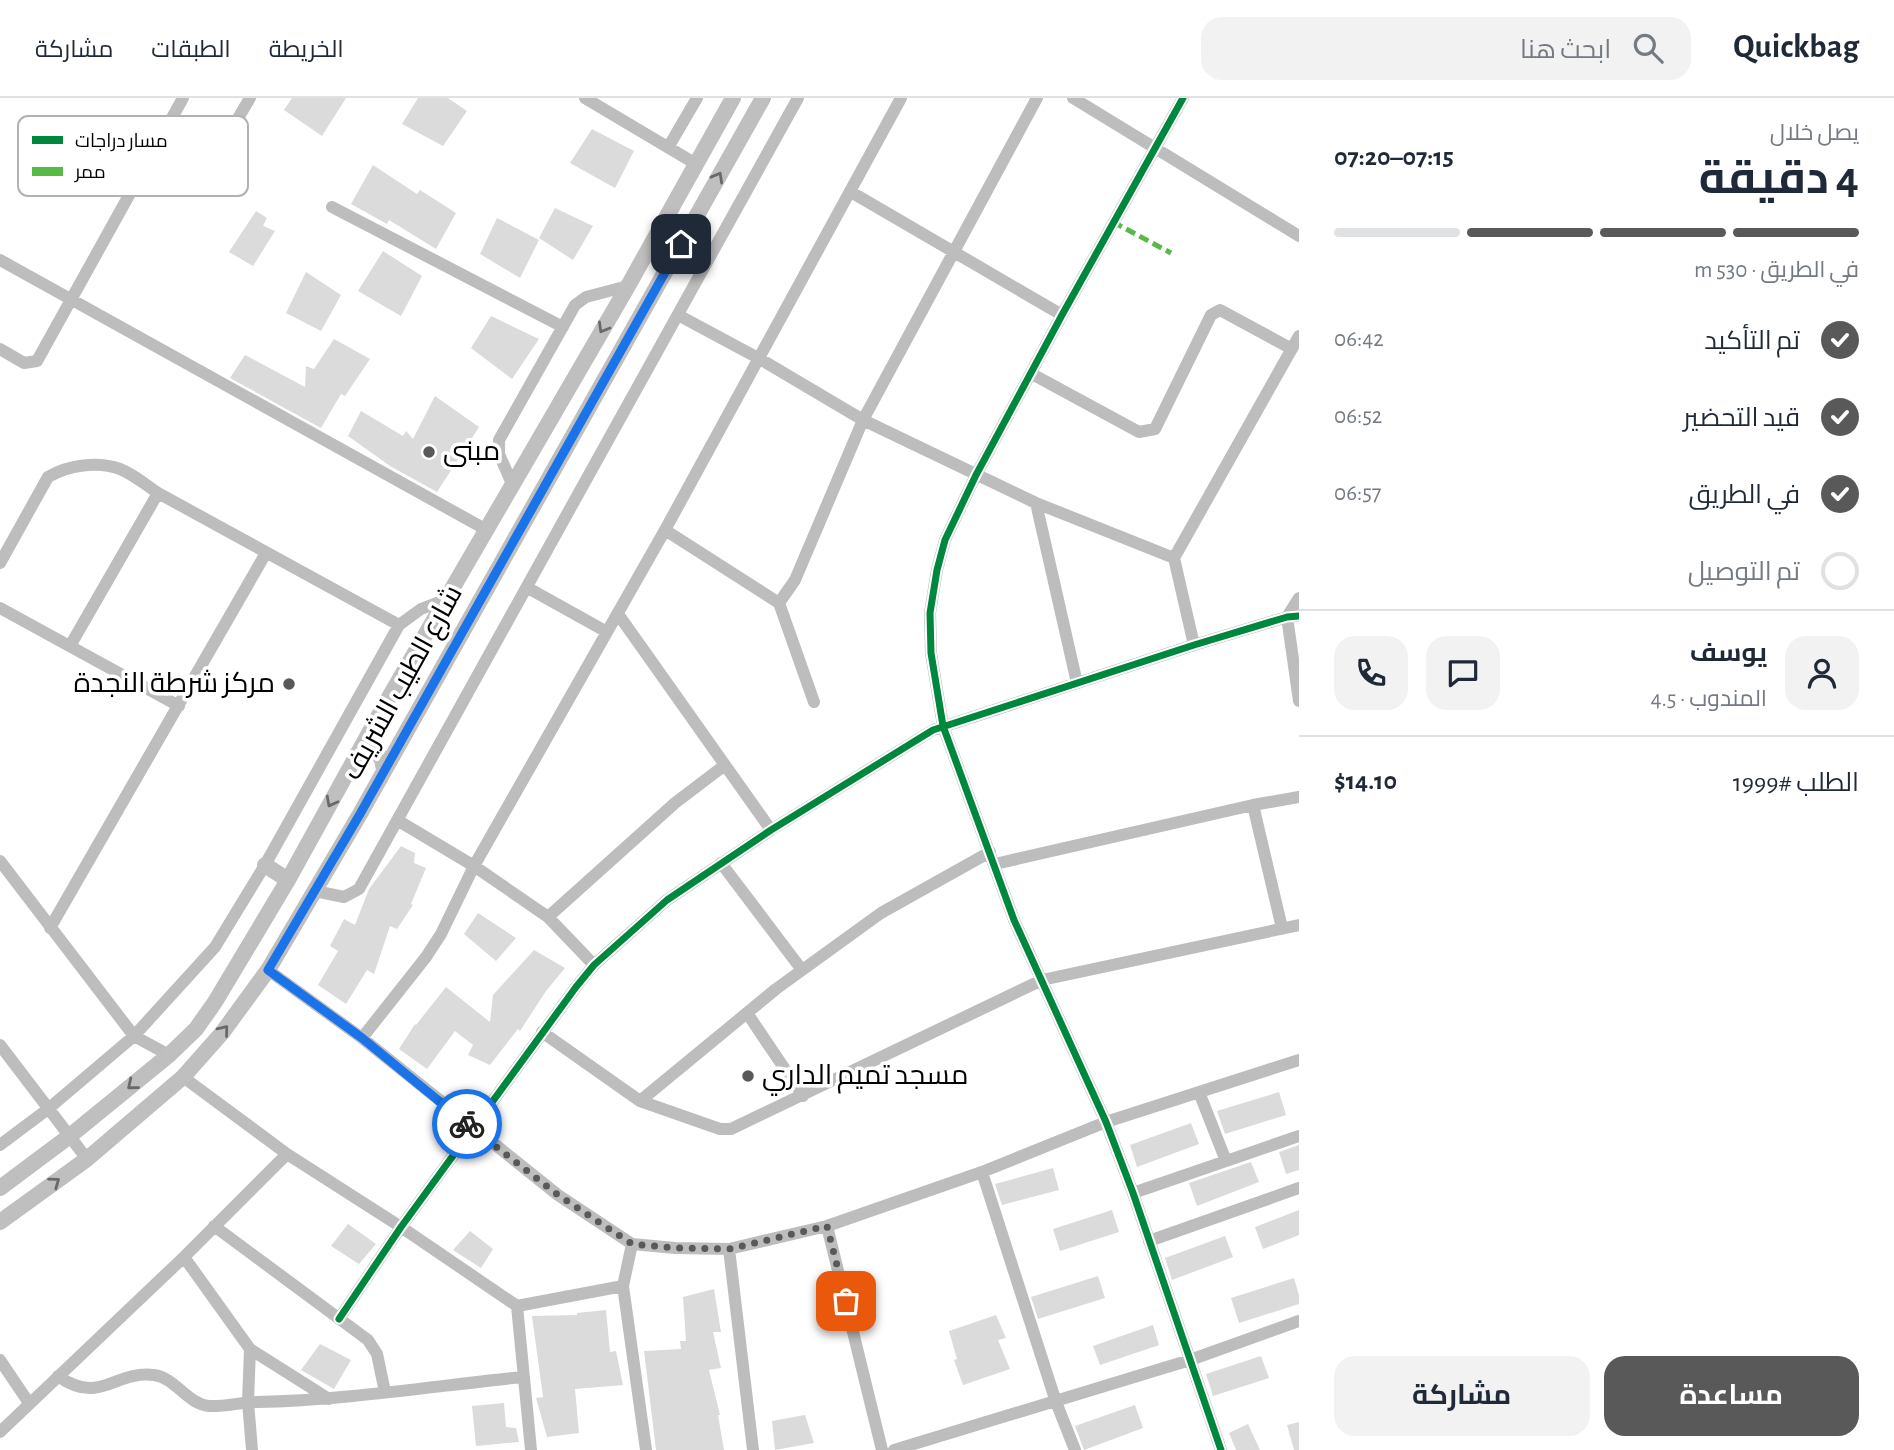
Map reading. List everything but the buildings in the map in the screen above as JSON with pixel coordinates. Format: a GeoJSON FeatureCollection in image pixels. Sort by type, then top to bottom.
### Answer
{"type":"FeatureCollection","features":[{"type":"Feature","properties":{"kind":"main road","name":"شارع الطيب الشريف"},"geometry":{"type":"LineString","coordinates":[[0,1188],[71,1135],[169,1055],[196,1029],[215,1002],[288,880],[356,755],[628,286],[733,98]]}},
{"type":"Feature","properties":{"kind":"main road","name":"شارع الطيب الشريف"},"geometry":{"type":"LineString","coordinates":[[0,1222],[87,1158],[183,1077],[222,1033],[268,970],[384,770],[763,98]]}},
{"type":"Feature","properties":{"kind":"main road"},"geometry":{"type":"LineString","coordinates":[[384,706],[390,720],[400,724],[411,722]]}},
{"type":"Feature","properties":{"kind":"main road"},"geometry":{"type":"LineString","coordinates":[[356,755],[375,750],[382,759],[384,770]]}},
{"type":"Feature","properties":{"kind":"main road"},"geometry":{"type":"LineString","coordinates":[[265,864],[288,880]]}},
{"type":"Feature","properties":{"kind":"street"},"geometry":{"type":"LineString","coordinates":[[171,116],[181,98]]}},
{"type":"Feature","properties":{"kind":"street"},"geometry":{"type":"LineString","coordinates":[[240,116],[250,98]]}},
{"type":"Feature","properties":{"kind":"street"},"geometry":{"type":"LineString","coordinates":[[586,98],[696,164]]}},
{"type":"Feature","properties":{"kind":"street"},"geometry":{"type":"LineString","coordinates":[[669,146],[697,98]]}},
{"type":"Feature","properties":{"kind":"street"},"geometry":{"type":"LineString","coordinates":[[315,891],[344,897],[359,888],[798,98]]}},
{"type":"Feature","properties":{"kind":"street"},"geometry":{"type":"LineString","coordinates":[[362,1038],[441,934],[474,866],[665,530],[901,98]]}},
{"type":"Feature","properties":{"kind":"street"},"geometry":{"type":"LineString","coordinates":[[779,603],[795,580],[863,420],[1037,98]]}},
{"type":"Feature","properties":{"kind":"street"},"geometry":{"type":"LineString","coordinates":[[1073,98],[1299,236]]}},
{"type":"Feature","properties":{"kind":"street"},"geometry":{"type":"LineString","coordinates":[[1183,98],[976,475],[946,540],[937,570],[930,613],[931,653],[943,726],[1014,920],[1106,1122],[1221,1450]]}},
{"type":"Feature","properties":{"kind":"street"},"geometry":{"type":"LineString","coordinates":[[851,192],[1062,315]]}},
{"type":"Feature","properties":{"kind":"street"},"geometry":{"type":"LineString","coordinates":[[0,349],[24,363],[37,361],[127,196]]}},
{"type":"Feature","properties":{"kind":"street"},"geometry":{"type":"LineString","coordinates":[[332,207],[563,327]]}},
{"type":"Feature","properties":{"kind":"street"},"geometry":{"type":"LineString","coordinates":[[0,260],[485,529]]}},
{"type":"Feature","properties":{"kind":"street"},"geometry":{"type":"LineString","coordinates":[[513,486],[499,454],[499,440],[575,305],[581,299],[628,286]]}},
{"type":"Feature","properties":{"kind":"street"},"geometry":{"type":"LineString","coordinates":[[1032,373],[1139,432],[1147,432],[1155,429],[1210,315],[1215,311],[1220,310],[1292,349]]}},
{"type":"Feature","properties":{"kind":"street"},"geometry":{"type":"LineString","coordinates":[[678,315],[760,359],[863,420],[1036,503],[1174,558]]}},
{"type":"Feature","properties":{"kind":"street"},"geometry":{"type":"LineString","coordinates":[[1194,645],[1174,558],[1299,336]]}},
{"type":"Feature","properties":{"kind":"street"},"geometry":{"type":"LineString","coordinates":[[0,564],[48,477],[60,469],[107,466],[122,470],[158,493],[399,625]]}},
{"type":"Feature","properties":{"kind":"street"},"geometry":{"type":"LineString","coordinates":[[70,646],[158,493]]}},
{"type":"Feature","properties":{"kind":"street"},"geometry":{"type":"LineString","coordinates":[[1036,503],[1077,682]]}},
{"type":"Feature","properties":{"kind":"street"},"geometry":{"type":"LineString","coordinates":[[665,530],[779,603],[814,702]]}},
{"type":"Feature","properties":{"kind":"street"},"geometry":{"type":"LineString","coordinates":[[50,928],[266,552]]}},
{"type":"Feature","properties":{"kind":"street"},"geometry":{"type":"LineString","coordinates":[[527,588],[607,632]]}},
{"type":"Feature","properties":{"kind":"street"},"geometry":{"type":"LineString","coordinates":[[1299,598],[1293,617],[1299,701]]}},
{"type":"Feature","properties":{"kind":"street"},"geometry":{"type":"LineString","coordinates":[[0,1145],[48,1109],[134,1036],[215,947],[265,864],[399,625],[421,609],[447,599]]}},
{"type":"Feature","properties":{"kind":"street"},"geometry":{"type":"LineString","coordinates":[[0,608],[179,706]]}},
{"type":"Feature","properties":{"kind":"street"},"geometry":{"type":"LineString","coordinates":[[618,614],[771,830]]}},
{"type":"Feature","properties":{"kind":"street"},"geometry":{"type":"LineString","coordinates":[[339,1318],[401,1227],[542,1032],[594,965],[667,900],[771,830],[943,726],[1194,645],[1293,617]]}},
{"type":"Feature","properties":{"kind":"street"},"geometry":{"type":"LineString","coordinates":[[548,918],[675,803],[725,765]]}},
{"type":"Feature","properties":{"kind":"street"},"geometry":{"type":"LineString","coordinates":[[995,864],[1299,797]]}},
{"type":"Feature","properties":{"kind":"street"},"geometry":{"type":"LineString","coordinates":[[1253,805],[1283,928]]}},
{"type":"Feature","properties":{"kind":"street"},"geometry":{"type":"LineString","coordinates":[[397,820],[474,866],[548,918],[594,965]]}},
{"type":"Feature","properties":{"kind":"street"},"geometry":{"type":"LineString","coordinates":[[640,1101],[802,970],[881,913],[990,852]]}},
{"type":"Feature","properties":{"kind":"street"},"geometry":{"type":"LineString","coordinates":[[0,861],[134,1036],[169,1055]]}},
{"type":"Feature","properties":{"kind":"street"},"geometry":{"type":"LineString","coordinates":[[721,863],[802,970]]}},
{"type":"Feature","properties":{"kind":"street"},"geometry":{"type":"LineString","coordinates":[[542,1032],[640,1101],[720,1129],[731,1129],[1041,980],[1299,925]]}},
{"type":"Feature","properties":{"kind":"street"},"geometry":{"type":"LineString","coordinates":[[268,970],[362,1038],[558,1195],[632,1244],[675,1248],[729,1249],[827,1226],[982,1172],[1106,1122],[1299,1060]]}},
{"type":"Feature","properties":{"kind":"street"},"geometry":{"type":"LineString","coordinates":[[747,1013],[803,1096]]}},
{"type":"Feature","properties":{"kind":"street"},"geometry":{"type":"LineString","coordinates":[[0,1045],[87,1158]]}},
{"type":"Feature","properties":{"kind":"street"},"geometry":{"type":"LineString","coordinates":[[183,1077],[287,1154],[517,1306],[623,1286]]}},
{"type":"Feature","properties":{"kind":"street"},"geometry":{"type":"LineString","coordinates":[[1199,1092],[1226,1161]]}},
{"type":"Feature","properties":{"kind":"street"},"geometry":{"type":"LineString","coordinates":[[1133,1193],[1299,1136]]}},
{"type":"Feature","properties":{"kind":"street"},"geometry":{"type":"LineString","coordinates":[[0,1432],[184,1257],[287,1154]]}},
{"type":"Feature","properties":{"kind":"street"},"geometry":{"type":"LineString","coordinates":[[982,1172],[1056,1402],[1075,1450]]}},
{"type":"Feature","properties":{"kind":"street"},"geometry":{"type":"LineString","coordinates":[[1149,1241],[1299,1188]]}},
{"type":"Feature","properties":{"kind":"street"},"geometry":{"type":"LineString","coordinates":[[214,1226],[339,1318],[373,1347],[385,1392]]}},
{"type":"Feature","properties":{"kind":"street"},"geometry":{"type":"LineString","coordinates":[[827,1226],[882,1450]]}},
{"type":"Feature","properties":{"kind":"street"},"geometry":{"type":"LineString","coordinates":[[632,1244],[623,1286],[646,1450]]}},
{"type":"Feature","properties":{"kind":"street"},"geometry":{"type":"LineString","coordinates":[[729,1249],[753,1450]]}},
{"type":"Feature","properties":{"kind":"street"},"geometry":{"type":"LineString","coordinates":[[184,1257],[250,1349],[330,1399]]}},
{"type":"Feature","properties":{"kind":"street"},"geometry":{"type":"LineString","coordinates":[[517,1306],[531,1450]]}},
{"type":"Feature","properties":{"kind":"street"},"geometry":{"type":"LineString","coordinates":[[894,1450],[1190,1360],[1299,1321]]}},
{"type":"Feature","properties":{"kind":"street"},"geometry":{"type":"LineString","coordinates":[[250,1349],[248,1402],[253,1450]]}},
{"type":"Feature","properties":{"kind":"street"},"geometry":{"type":"LineString","coordinates":[[0,1360],[29,1403]]}},
{"type":"Feature","properties":{"kind":"street"},"geometry":{"type":"LineString","coordinates":[[58,1376],[72,1386],[84,1389],[139,1375],[153,1375],[167,1378],[201,1405],[216,1406],[330,1399],[523,1377]]}},
{"type":"Feature","properties":{"kind":"marked path"},"geometry":{"type":"LineString","coordinates":[[1113,222],[1171,253]]}},
{"type":"Feature","properties":{"kind":"cycle path"},"geometry":{"type":"LineString","coordinates":[[1183,98],[1062,315],[976,475],[945,540],[930,613],[931,653],[943,726],[1014,920],[1106,1122],[1221,1450]]}},
{"type":"Feature","properties":{"kind":"cycle path"},"geometry":{"type":"LineString","coordinates":[[339,1319],[401,1227],[576,987],[594,965],[667,900],[771,830],[933,730],[1194,645],[1287,617],[1299,616]]}},
{"type":"Feature","properties":{"kind":"way so far"},"geometry":{"type":"LineString","coordinates":[[467,1124],[558,1195],[632,1244],[729,1249],[827,1226],[846,1301]]}},
{"type":"Feature","properties":{"kind":"place","name":"مبنى"},"geometry":{"type":"Point","coordinates":[429,452]}},
{"type":"Feature","properties":{"kind":"place","name":"مركز شرطة النجدة"},"geometry":{"type":"Point","coordinates":[289,684]}},
{"type":"Feature","properties":{"kind":"place","name":"مسجد تميم الداري"},"geometry":{"type":"Point","coordinates":[748,1076]}},
{"type":"Feature","properties":{"kind":"route"},"geometry":{"type":"LineString","coordinates":[[467,1124],[362,1038],[268,970],[360,814],[681,244]]}}]}
